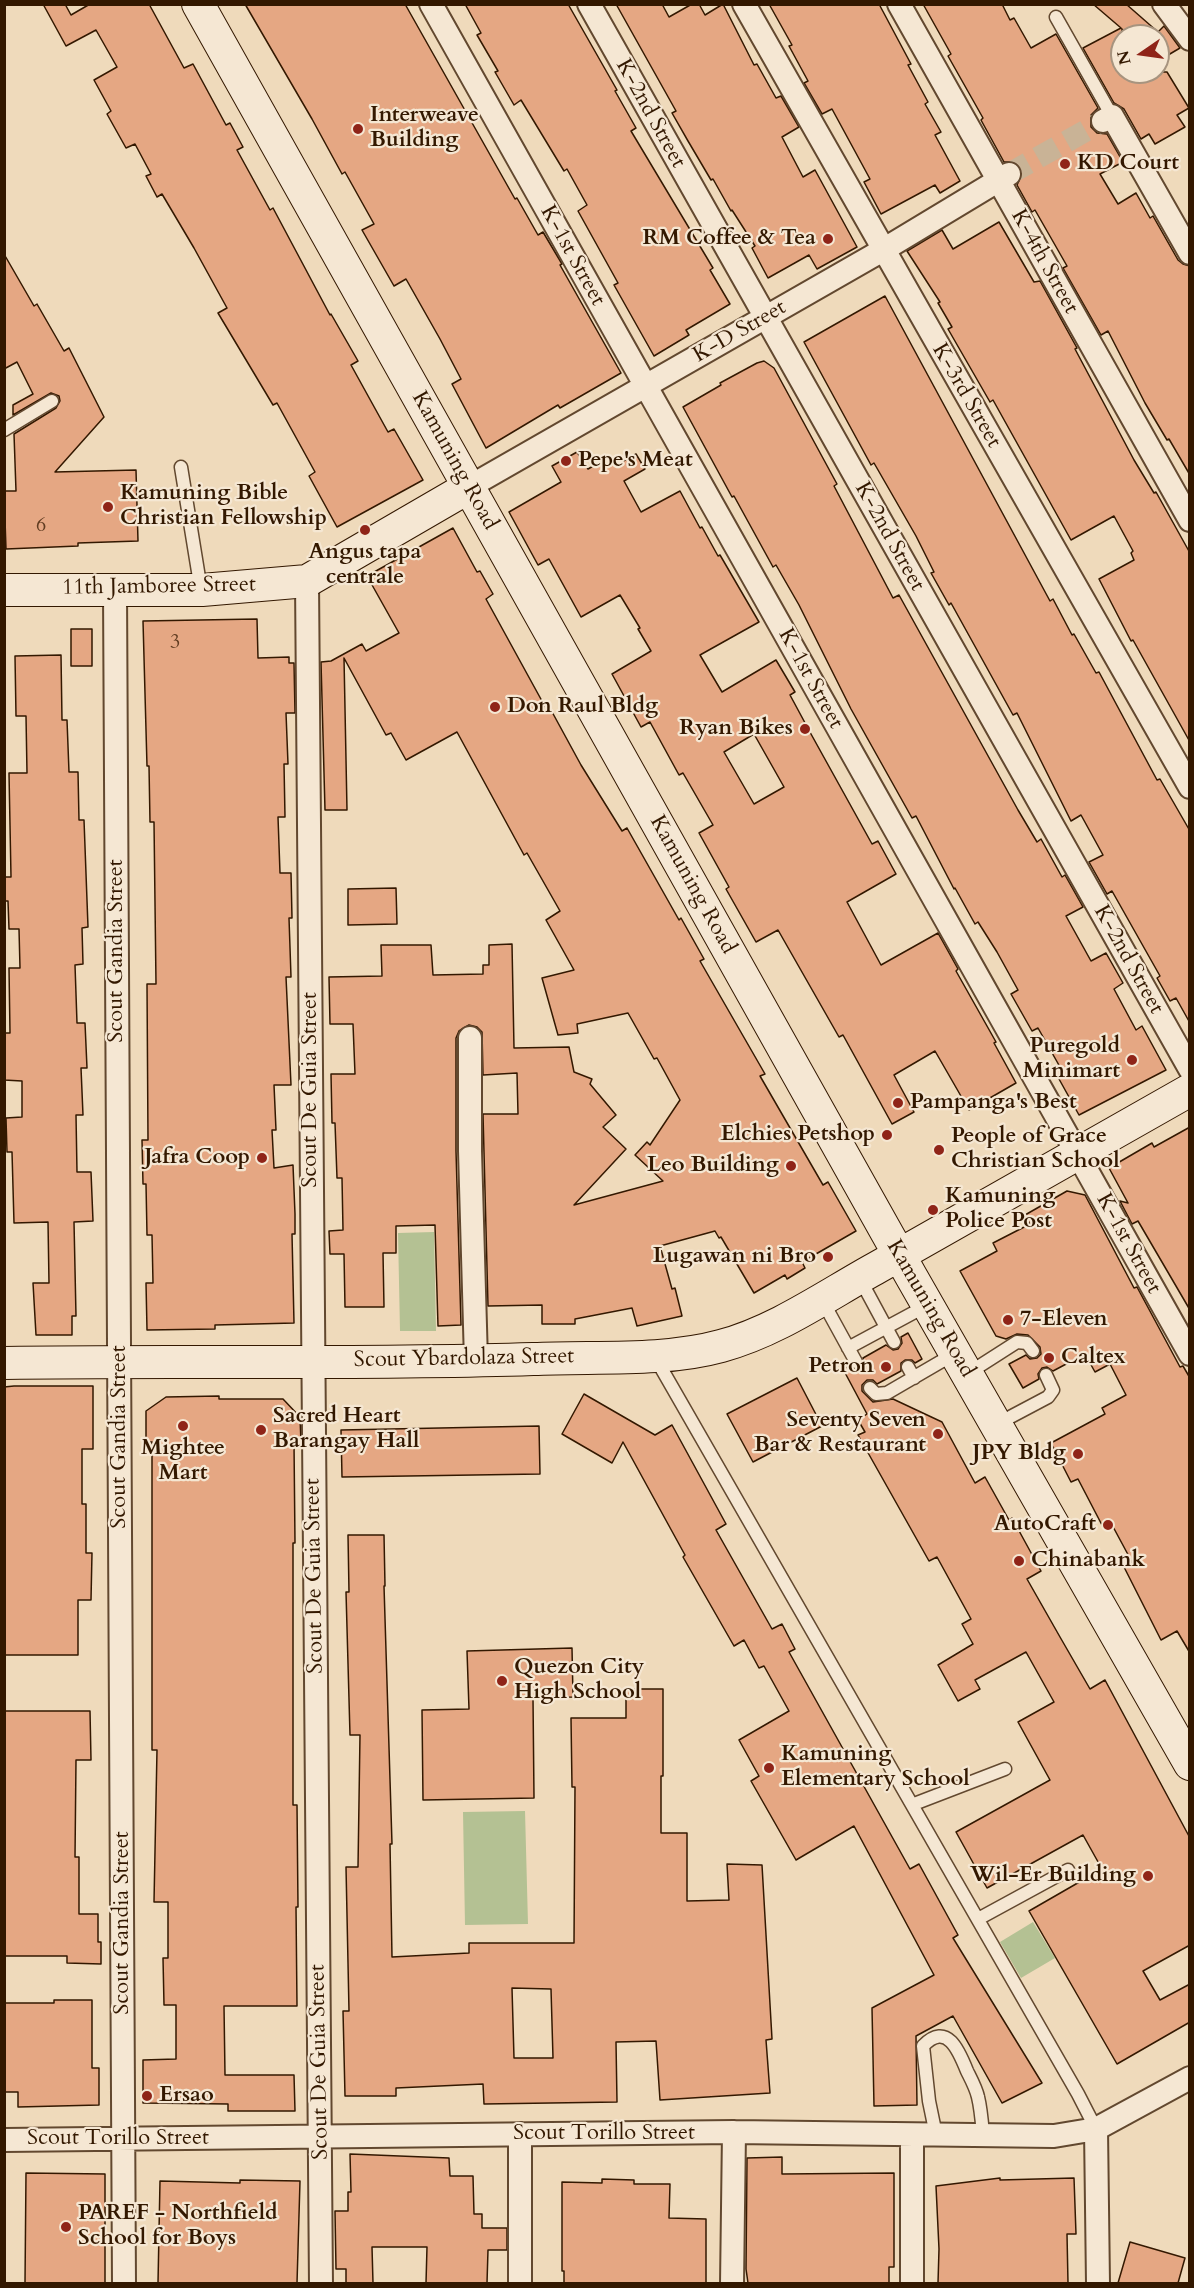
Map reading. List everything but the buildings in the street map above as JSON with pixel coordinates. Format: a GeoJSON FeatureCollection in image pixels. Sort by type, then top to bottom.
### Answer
{"type":"FeatureCollection","features":[{"type":"Feature","properties":{"kind":"main road","name":"Kamuning Road"},"geometry":{"type":"LineString","coordinates":[[198,4],[900,1256],[1190,1764]]}},
{"type":"Feature","properties":{"kind":"main road","name":"11th Jamboree Street"},"geometry":{"type":"LineString","coordinates":[[4,590],[202,591],[307,581],[469,488]]}},
{"type":"Feature","properties":{"kind":"main road","name":"Scout Ybardolaza Street"},"geometry":{"type":"LineString","coordinates":[[4,1363],[476,1361],[690,1353],[744,1339],[821,1299],[1190,1090]]}},
{"type":"Feature","properties":{"kind":"street","name":"K-1st Street"},"geometry":{"type":"LineString","coordinates":[[431,4],[1190,1354]]}},
{"type":"Feature","properties":{"kind":"street","name":"K-2nd Street"},"geometry":{"type":"LineString","coordinates":[[589,4],[1190,1069]]}},
{"type":"Feature","properties":{"kind":"street","name":"K-3rd Street"},"geometry":{"type":"LineString","coordinates":[[744,4],[1190,787]]}},
{"type":"Feature","properties":{"kind":"street","name":"K-4th Street"},"geometry":{"type":"LineString","coordinates":[[899,4],[1004,177],[1190,520]]}},
{"type":"Feature","properties":{"kind":"street"},"geometry":{"type":"LineString","coordinates":[[1164,4],[1190,39]]}},
{"type":"Feature","properties":{"kind":"street"},"geometry":{"type":"LineString","coordinates":[[1108,119],[1190,252]]}},
{"type":"Feature","properties":{"kind":"street","name":"K-D Street"},"geometry":{"type":"LineString","coordinates":[[469,488],[883,250],[1004,177]]}},
{"type":"Feature","properties":{"kind":"street","name":"Scout De Guia Street"},"geometry":{"type":"LineString","coordinates":[[307,581],[321,2283]]}},
{"type":"Feature","properties":{"kind":"street","name":"Scout Gandia Street"},"geometry":{"type":"LineString","coordinates":[[116,590],[124,2283]]}},
{"type":"Feature","properties":{"kind":"street"},"geometry":{"type":"LineString","coordinates":[[470,1038],[470,1151],[476,1361]]}},
{"type":"Feature","properties":{"kind":"street","name":"Scout Torillo Street"},"geometry":{"type":"LineString","coordinates":[[4,2140],[734,2132],[1054,2136],[1096,2129],[1190,2078]]}},
{"type":"Feature","properties":{"kind":"street"},"geometry":{"type":"LineString","coordinates":[[1096,2129],[1098,2283]]}},
{"type":"Feature","properties":{"kind":"street"},"geometry":{"type":"LineString","coordinates":[[732,2283],[734,2132]]}},
{"type":"Feature","properties":{"kind":"street"},"geometry":{"type":"LineString","coordinates":[[520,2134],[520,2283]]}},
{"type":"Feature","properties":{"kind":"street"},"geometry":{"type":"LineString","coordinates":[[912,2135],[912,2283]]}},
{"type":"Feature","properties":{"kind":"lane"},"geometry":{"type":"LineString","coordinates":[[1056,17],[1108,119]]}},
{"type":"Feature","properties":{"kind":"lane"},"geometry":{"type":"LineString","coordinates":[[4,430],[52,400]]}},
{"type":"Feature","properties":{"kind":"lane"},"geometry":{"type":"LineString","coordinates":[[181,466],[202,591]]}},
{"type":"Feature","properties":{"kind":"lane"},"geometry":{"type":"LineString","coordinates":[[860,1278],[894,1342]]}},
{"type":"Feature","properties":{"kind":"lane"},"geometry":{"type":"LineString","coordinates":[[821,1299],[856,1362]]}},
{"type":"Feature","properties":{"kind":"lane"},"geometry":{"type":"LineString","coordinates":[[848,1348],[928,1305]]}},
{"type":"Feature","properties":{"kind":"lane"},"geometry":{"type":"LineString","coordinates":[[870,1388],[876,1394],[887,1393],[911,1372],[961,1364],[1017,1342],[1027,1343],[1033,1352]]}},
{"type":"Feature","properties":{"kind":"lane"},"geometry":{"type":"LineString","coordinates":[[654,1356],[914,1804],[1096,2129]]}},
{"type":"Feature","properties":{"kind":"lane"},"geometry":{"type":"LineString","coordinates":[[996,1425],[1048,1397],[1053,1390],[1046,1375]]}},
{"type":"Feature","properties":{"kind":"lane"},"geometry":{"type":"LineString","coordinates":[[914,1804],[1005,1768]]}},
{"type":"Feature","properties":{"kind":"lane"},"geometry":{"type":"LineString","coordinates":[[978,1919],[1068,1870]]}},
{"type":"Feature","properties":{"kind":"lane"},"geometry":{"type":"LineString","coordinates":[[936,2135],[928,2101],[923,2046],[929,2039],[942,2037],[949,2039],[959,2050],[978,2098],[983,2135]]}},
{"type":"Feature","properties":{"kind":"green space"},"geometry":{"type":"Polygon","coordinates":[[[434,1232],[436,1331],[400,1331],[398,1233],[434,1232]]]}},
{"type":"Feature","properties":{"kind":"green space"},"geometry":{"type":"Polygon","coordinates":[[[525,1811],[528,1924],[465,1925],[463,1812],[525,1811]]]}},
{"type":"Feature","properties":{"kind":"green space"},"geometry":{"type":"Polygon","coordinates":[[[1033,1922],[1055,1958],[1021,1978],[1000,1942],[1033,1922]]]}},
{"type":"Feature","properties":{"kind":"tunnel"},"geometry":{"type":"LineString","coordinates":[[1009,174],[1103,121]]}},
{"type":"Feature","properties":{"kind":"place","name":"Interweave Building"},"geometry":{"type":"Point","coordinates":[358,129]}},
{"type":"Feature","properties":{"kind":"place","name":"KD Court"},"geometry":{"type":"Point","coordinates":[1065,164]}},
{"type":"Feature","properties":{"kind":"place","name":"RM Coffee & Tea"},"geometry":{"type":"Point","coordinates":[828,239]}},
{"type":"Feature","properties":{"kind":"place","name":"Pepe's Meat"},"geometry":{"type":"Point","coordinates":[566,461]}},
{"type":"Feature","properties":{"kind":"place","name":"Kamuning Bible Christian Fellowship"},"geometry":{"type":"Point","coordinates":[108,507]}},
{"type":"Feature","properties":{"kind":"place","name":"Angus tapa centrale"},"geometry":{"type":"Point","coordinates":[365,530]}},
{"type":"Feature","properties":{"kind":"place","name":"Don Raul Bldg"},"geometry":{"type":"Point","coordinates":[495,707]}},
{"type":"Feature","properties":{"kind":"place","name":"Ryan Bikes"},"geometry":{"type":"Point","coordinates":[805,729]}},
{"type":"Feature","properties":{"kind":"place","name":"Puregold Minimart"},"geometry":{"type":"Point","coordinates":[1132,1060]}},
{"type":"Feature","properties":{"kind":"place","name":"Pampanga's Best"},"geometry":{"type":"Point","coordinates":[898,1103]}},
{"type":"Feature","properties":{"kind":"place","name":"Elchies Petshop"},"geometry":{"type":"Point","coordinates":[887,1135]}},
{"type":"Feature","properties":{"kind":"place","name":"People of Grace Christian School"},"geometry":{"type":"Point","coordinates":[939,1150]}},
{"type":"Feature","properties":{"kind":"place","name":"Jafra Coop"},"geometry":{"type":"Point","coordinates":[262,1158]}},
{"type":"Feature","properties":{"kind":"place","name":"Leo Building"},"geometry":{"type":"Point","coordinates":[791,1166]}},
{"type":"Feature","properties":{"kind":"place","name":"Kamuning Police Post"},"geometry":{"type":"Point","coordinates":[933,1210]}},
{"type":"Feature","properties":{"kind":"place","name":"Lugawan ni Bro"},"geometry":{"type":"Point","coordinates":[828,1257]}},
{"type":"Feature","properties":{"kind":"place","name":"7-Eleven"},"geometry":{"type":"Point","coordinates":[1008,1320]}},
{"type":"Feature","properties":{"kind":"place","name":"Caltex"},"geometry":{"type":"Point","coordinates":[1049,1358]}},
{"type":"Feature","properties":{"kind":"place","name":"Petron"},"geometry":{"type":"Point","coordinates":[886,1367]}},
{"type":"Feature","properties":{"kind":"place","name":"Mightee Mart"},"geometry":{"type":"Point","coordinates":[183,1426]}},
{"type":"Feature","properties":{"kind":"place","name":"Sacred Heart Barangay Hall"},"geometry":{"type":"Point","coordinates":[261,1430]}},
{"type":"Feature","properties":{"kind":"place","name":"Seventy Seven Bar & Restaurant"},"geometry":{"type":"Point","coordinates":[938,1434]}},
{"type":"Feature","properties":{"kind":"place","name":"JPY Bldg"},"geometry":{"type":"Point","coordinates":[1078,1454]}},
{"type":"Feature","properties":{"kind":"place","name":"AutoCraft"},"geometry":{"type":"Point","coordinates":[1108,1525]}},
{"type":"Feature","properties":{"kind":"place","name":"Chinabank"},"geometry":{"type":"Point","coordinates":[1019,1561]}},
{"type":"Feature","properties":{"kind":"place","name":"Quezon City High School"},"geometry":{"type":"Point","coordinates":[502,1681]}},
{"type":"Feature","properties":{"kind":"place","name":"Kamuning Elementary School"},"geometry":{"type":"Point","coordinates":[769,1768]}},
{"type":"Feature","properties":{"kind":"place","name":"Wil-Er Building"},"geometry":{"type":"Point","coordinates":[1148,1876]}},
{"type":"Feature","properties":{"kind":"place","name":"Ersao"},"geometry":{"type":"Point","coordinates":[147,2096]}},
{"type":"Feature","properties":{"kind":"place","name":"PAREF - Northfield School for Boys"},"geometry":{"type":"Point","coordinates":[66,2227]}}]}
